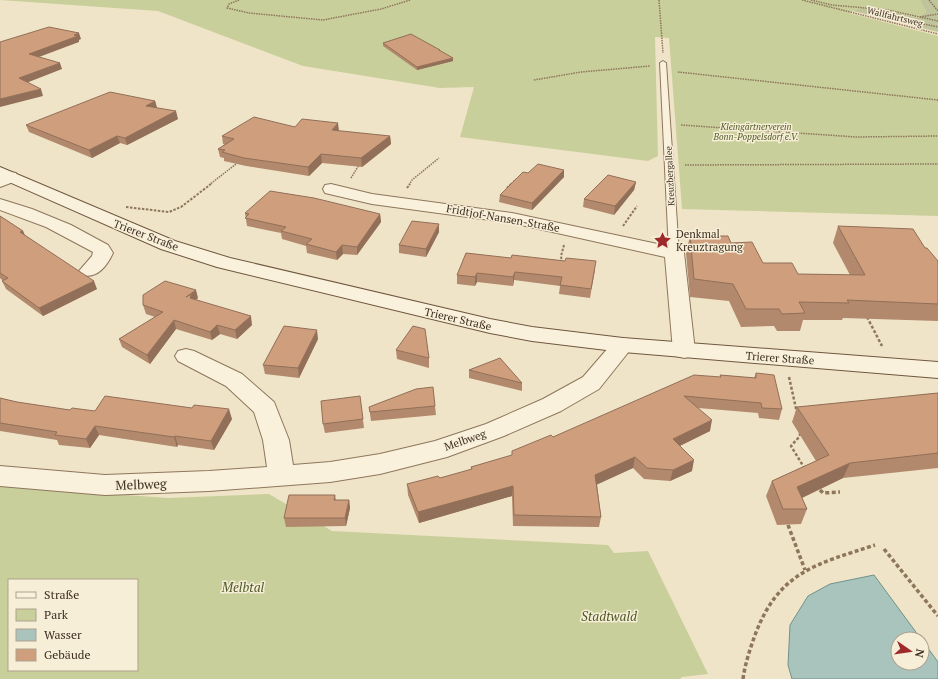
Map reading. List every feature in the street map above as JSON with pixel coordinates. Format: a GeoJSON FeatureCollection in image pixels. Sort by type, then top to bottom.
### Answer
{"type":"FeatureCollection","features":[{"type":"Feature","properties":{"kind":"street","name":"Trierer Straße"},"geometry":{"type":"LineString","coordinates":[[3,177],[168,245],[231,265],[490,326],[532,334],[684,351],[938,370]]}},
{"type":"Feature","properties":{"kind":"street","name":"Fridtjof-Nansen-Straße"},"geometry":{"type":"LineString","coordinates":[[332,189],[372,199],[512,218],[674,253]]}},
{"type":"Feature","properties":{"kind":"street"},"geometry":{"type":"LineString","coordinates":[[0,204],[16,208],[38,217],[101,249],[103,253],[101,258],[89,271]]}},
{"type":"Feature","properties":{"kind":"street","name":"Kreuzbergallee"},"geometry":{"type":"LineString","coordinates":[[674,253],[684,351]]}},
{"type":"Feature","properties":{"kind":"street","name":"Melbweg"},"geometry":{"type":"LineString","coordinates":[[0,476],[105,485],[209,481],[330,472],[380,464],[438,450],[495,430],[552,405],[591,383],[624,345]]}},
{"type":"Feature","properties":{"kind":"street"},"geometry":{"type":"LineString","coordinates":[[186,356],[234,380],[265,408],[276,440],[282,475]]}},
{"type":"Feature","properties":{"kind":"lane","name":"Kreuzbergallee"},"geometry":{"type":"LineString","coordinates":[[663,64],[674,253]]}},
{"type":"Feature","properties":{"kind":"path"},"geometry":{"type":"LineString","coordinates":[[239,0],[229,4],[227,8],[249,12],[323,20],[381,9],[410,0]]}},
{"type":"Feature","properties":{"kind":"path"},"geometry":{"type":"LineString","coordinates":[[659,0],[663,64],[671,72],[938,100]]}},
{"type":"Feature","properties":{"kind":"path","name":"Wallfahrtsweg"},"geometry":{"type":"LineString","coordinates":[[802,0],[938,34]]}},
{"type":"Feature","properties":{"kind":"path"},"geometry":{"type":"LineString","coordinates":[[812,0],[832,5],[888,10],[938,22]]}},
{"type":"Feature","properties":{"kind":"path"},"geometry":{"type":"LineString","coordinates":[[929,0],[938,10]]}},
{"type":"Feature","properties":{"kind":"path"},"geometry":{"type":"LineString","coordinates":[[869,8],[868,12],[938,27]]}},
{"type":"Feature","properties":{"kind":"path"},"geometry":{"type":"LineString","coordinates":[[919,17],[938,14]]}},
{"type":"Feature","properties":{"kind":"path"},"geometry":{"type":"LineString","coordinates":[[534,80],[581,72],[653,66]]}},
{"type":"Feature","properties":{"kind":"path"},"geometry":{"type":"LineString","coordinates":[[667,123],[856,136],[938,136]]}},
{"type":"Feature","properties":{"kind":"path"},"geometry":{"type":"LineString","coordinates":[[400,202],[412,180],[439,158]]}},
{"type":"Feature","properties":{"kind":"path"},"geometry":{"type":"LineString","coordinates":[[131,210],[125,207],[169,212],[181,207],[236,164]]}},
{"type":"Feature","properties":{"kind":"path"},"geometry":{"type":"LineString","coordinates":[[669,164],[938,164]]}},
{"type":"Feature","properties":{"kind":"path"},"geometry":{"type":"LineString","coordinates":[[512,218],[501,199],[509,185],[516,179]]}},
{"type":"Feature","properties":{"kind":"path"},"geometry":{"type":"LineString","coordinates":[[612,239],[637,206]]}},
{"type":"Feature","properties":{"kind":"path"},"geometry":{"type":"LineString","coordinates":[[561,267],[563,248],[576,231]]}},
{"type":"Feature","properties":{"kind":"path"},"geometry":{"type":"LineString","coordinates":[[864,312],[892,367]]}},
{"type":"Feature","properties":{"kind":"path"},"geometry":{"type":"LineString","coordinates":[[790,380],[798,417]]}},
{"type":"Feature","properties":{"kind":"path"},"geometry":{"type":"LineString","coordinates":[[800,430],[800,436],[791,446],[806,471]]}},
{"type":"Feature","properties":{"kind":"path"},"geometry":{"type":"LineString","coordinates":[[820,490],[823,493],[840,492]]}},
{"type":"Feature","properties":{"kind":"path"},"geometry":{"type":"LineString","coordinates":[[788,524],[805,570]]}},
{"type":"Feature","properties":{"kind":"path"},"geometry":{"type":"LineString","coordinates":[[743,679],[744,670],[757,626],[770,600],[792,578],[805,570],[875,545]]}},
{"type":"Feature","properties":{"kind":"path"},"geometry":{"type":"LineString","coordinates":[[884,549],[938,616]]}},
{"type":"Feature","properties":{"kind":"green space","name":"Kleingärtnerverein Bonn-Poppelsdorf e.V."},"geometry":{"type":"Polygon","coordinates":[[[0,0],[920,0],[926,12],[919,18],[874,9],[857,10],[849,13],[938,36],[938,216],[682,209],[669,38],[655,37],[658,156],[648,161],[460,137],[474,87],[440,88],[303,66],[158,11],[0,0]]]}},
{"type":"Feature","properties":{"kind":"green space"},"geometry":{"type":"Polygon","coordinates":[[[920,0],[938,0],[938,32],[853,11],[860,9],[877,9],[919,18],[926,12],[920,0]]]}},
{"type":"Feature","properties":{"kind":"green space","name":"Stadtwald"},"geometry":{"type":"Polygon","coordinates":[[[0,486],[168,498],[269,494],[332,531],[608,545],[614,553],[648,551],[708,674],[682,677],[680,679],[0,679],[0,486]]]}},
{"type":"Feature","properties":{"kind":"water"},"geometry":{"type":"Polygon","coordinates":[[[874,575],[915,631],[890,631],[890,671],[930,671],[930,651],[938,662],[938,679],[792,679],[788,665],[790,625],[808,596],[830,584],[874,575]]]}},
{"type":"Feature","properties":{"kind":"building"},"geometry":{"type":"Polygon","coordinates":[[[49,27],[79,33],[74,35],[78,36],[29,54],[60,63],[19,78],[41,89],[0,99],[0,42],[49,27]]]}},
{"type":"Feature","properties":{"kind":"building"},"geometry":{"type":"Polygon","coordinates":[[[411,34],[453,58],[417,67],[383,43],[411,34]]]}},
{"type":"Feature","properties":{"kind":"building"},"geometry":{"type":"Polygon","coordinates":[[[110,92],[155,101],[146,106],[176,111],[125,138],[117,136],[89,150],[26,125],[110,92]]]}},
{"type":"Feature","properties":{"kind":"building"},"geometry":{"type":"Polygon","coordinates":[[[254,117],[295,127],[302,119],[338,123],[332,130],[390,136],[361,158],[321,154],[308,167],[244,158],[222,152],[225,150],[218,149],[234,139],[222,136],[254,117]]]}},
{"type":"Feature","properties":{"kind":"building"},"geometry":{"type":"Polygon","coordinates":[[[538,164],[564,170],[532,203],[500,195],[523,172],[528,173],[538,164]]]}},
{"type":"Feature","properties":{"kind":"building"},"geometry":{"type":"Polygon","coordinates":[[[608,175],[636,182],[615,206],[584,199],[608,175]]]}},
{"type":"Feature","properties":{"kind":"building"},"geometry":{"type":"Polygon","coordinates":[[[270,191],[314,198],[380,214],[357,247],[342,245],[336,252],[306,244],[312,239],[281,231],[286,227],[245,218],[249,214],[245,213],[270,191]]]}},
{"type":"Feature","properties":{"kind":"building"},"geometry":{"type":"Polygon","coordinates":[[[0,216],[23,231],[20,232],[94,281],[39,308],[2,281],[8,278],[0,273],[0,216]]]}},
{"type":"Feature","properties":{"kind":"building"},"geometry":{"type":"Polygon","coordinates":[[[412,221],[439,224],[426,249],[399,245],[412,221]]]}},
{"type":"Feature","properties":{"kind":"building"},"geometry":{"type":"Polygon","coordinates":[[[838,226],[913,229],[925,248],[927,248],[938,261],[938,304],[847,300],[849,303],[799,302],[805,313],[782,314],[779,309],[746,309],[733,284],[694,279],[690,236],[728,236],[731,243],[752,242],[763,263],[792,263],[798,274],[865,275],[838,226]]]}},
{"type":"Feature","properties":{"kind":"building"},"geometry":{"type":"Polygon","coordinates":[[[466,253],[511,258],[512,255],[565,261],[566,258],[596,261],[591,289],[560,285],[562,277],[515,272],[513,277],[477,273],[475,277],[457,275],[466,253]]]}},
{"type":"Feature","properties":{"kind":"building"},"geometry":{"type":"Polygon","coordinates":[[[165,281],[196,290],[186,297],[192,294],[190,298],[251,316],[235,330],[217,325],[210,332],[174,320],[147,355],[119,339],[163,312],[143,305],[143,295],[165,281]]]}},
{"type":"Feature","properties":{"kind":"building"},"geometry":{"type":"Polygon","coordinates":[[[284,326],[317,330],[298,368],[263,365],[284,326]]]}},
{"type":"Feature","properties":{"kind":"building"},"geometry":{"type":"Polygon","coordinates":[[[413,326],[425,329],[429,358],[396,350],[413,326]]]}},
{"type":"Feature","properties":{"kind":"building"},"geometry":{"type":"Polygon","coordinates":[[[500,358],[522,383],[469,370],[500,358]]]}},
{"type":"Feature","properties":{"kind":"building"},"geometry":{"type":"Polygon","coordinates":[[[756,373],[774,375],[782,409],[762,408],[761,403],[684,396],[712,420],[673,439],[694,460],[673,470],[647,468],[635,457],[595,475],[601,517],[514,515],[513,486],[418,512],[407,484],[438,476],[440,478],[512,455],[512,451],[551,435],[553,437],[694,375],[721,377],[720,375],[756,378],[756,373]]]}},
{"type":"Feature","properties":{"kind":"building"},"geometry":{"type":"Polygon","coordinates":[[[433,387],[435,406],[370,412],[369,407],[416,389],[433,387]]]}},
{"type":"Feature","properties":{"kind":"building"},"geometry":{"type":"Polygon","coordinates":[[[938,393],[938,453],[850,463],[797,487],[807,509],[783,509],[772,481],[829,455],[797,407],[938,393]]]}},
{"type":"Feature","properties":{"kind":"building"},"geometry":{"type":"Polygon","coordinates":[[[105,396],[192,408],[194,405],[229,409],[211,441],[95,426],[86,439],[55,435],[57,432],[0,423],[0,398],[70,410],[72,408],[95,411],[105,396]]]}},
{"type":"Feature","properties":{"kind":"building"},"geometry":{"type":"Polygon","coordinates":[[[360,396],[363,419],[323,424],[321,401],[360,396]]]}},
{"type":"Feature","properties":{"kind":"building"},"geometry":{"type":"Polygon","coordinates":[[[289,495],[335,495],[334,500],[349,500],[345,518],[284,518],[289,495]]]}},
{"type":"Feature","properties":{"kind":"place","name":"Denkmal Kreuztragung"},"geometry":{"type":"Point","coordinates":[663,240]}},
{"type":"Feature","properties":{"kind":"park label","name":"Melbtal"},"geometry":{"type":"Point","coordinates":[243,587]}}]}
